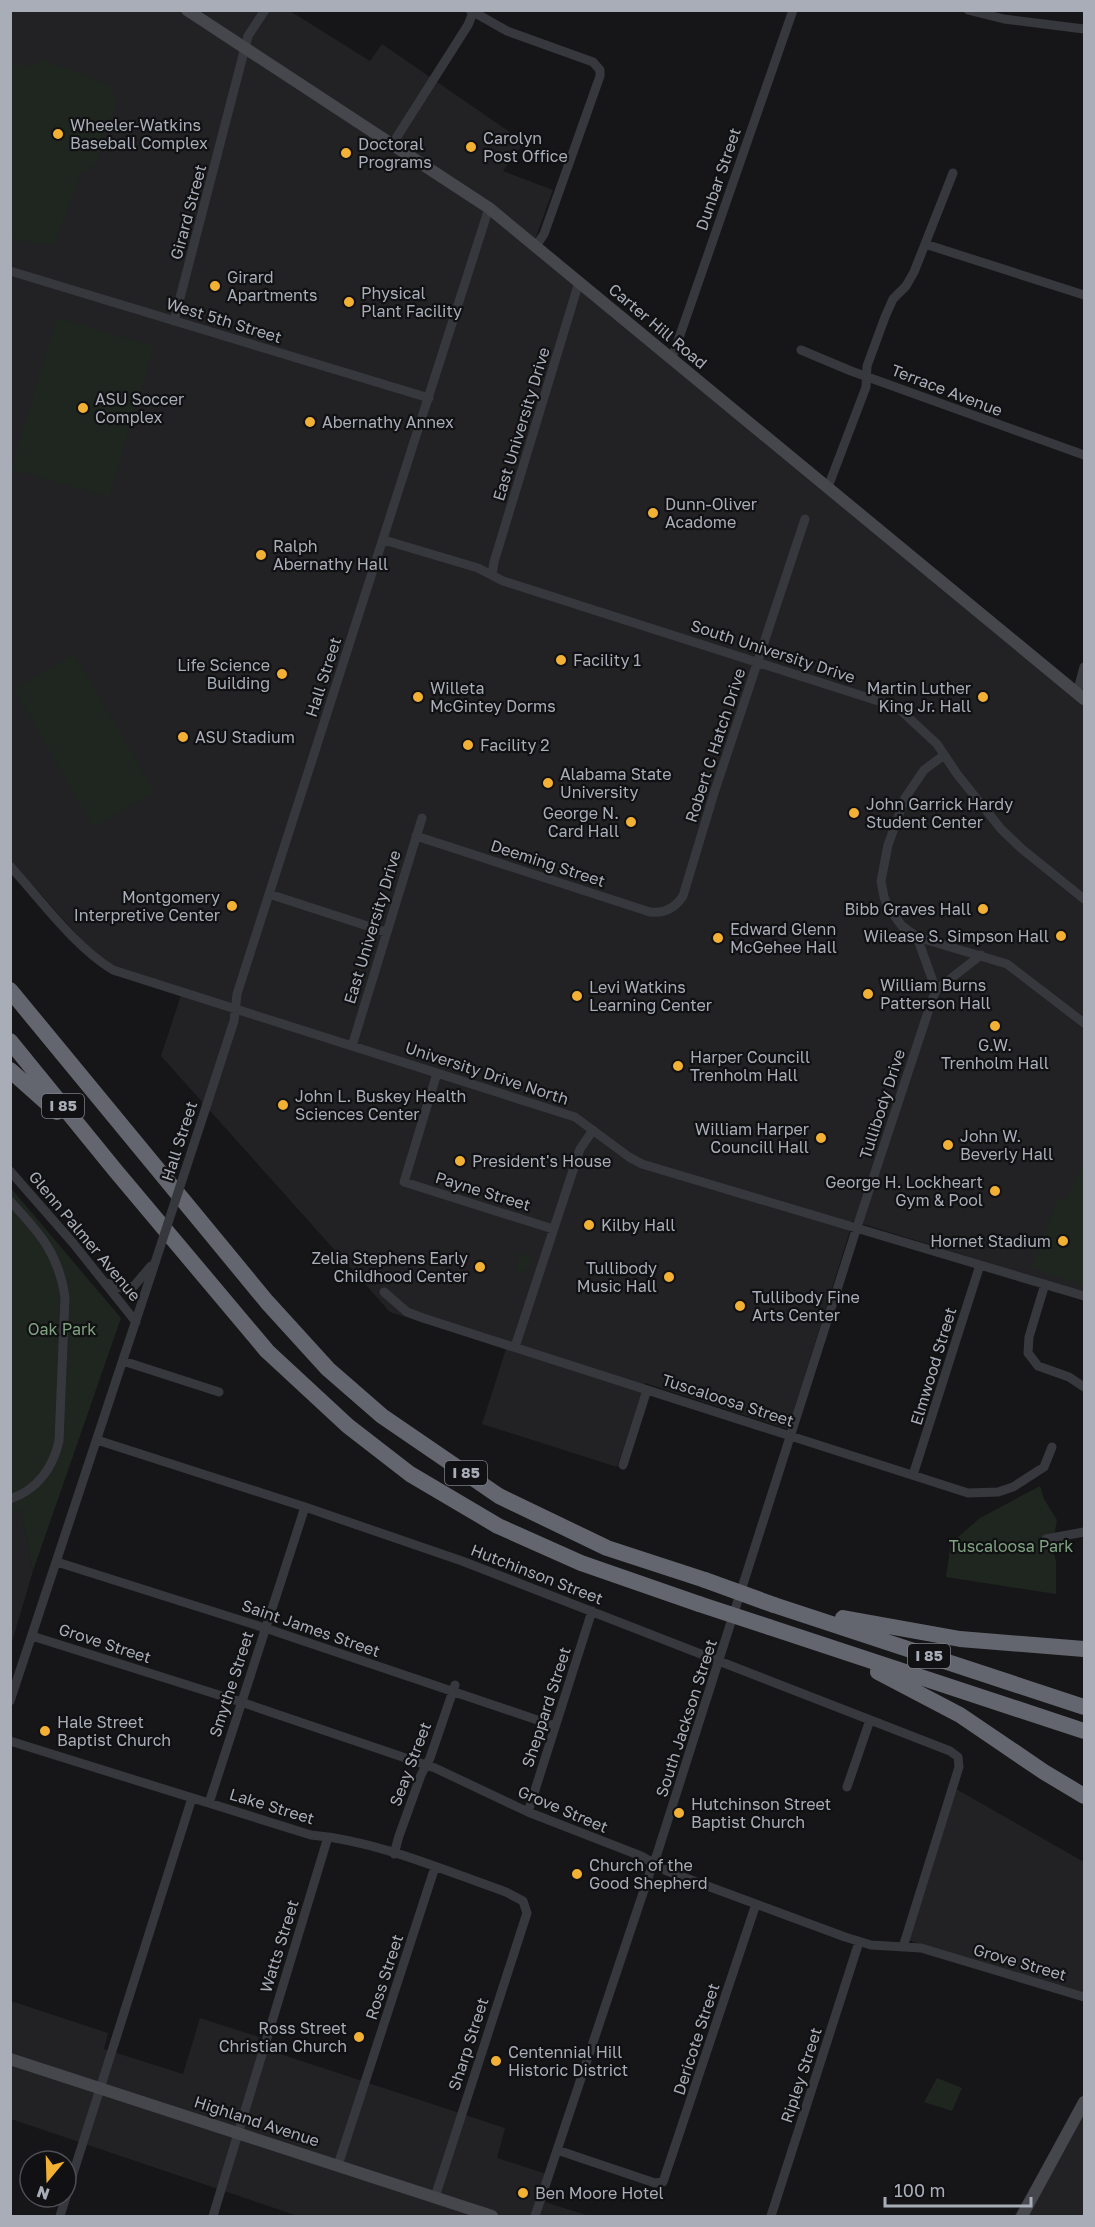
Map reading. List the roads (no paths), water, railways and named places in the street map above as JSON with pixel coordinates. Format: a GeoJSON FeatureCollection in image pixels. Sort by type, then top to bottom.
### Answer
{"type":"FeatureCollection","features":[{"type":"Feature","properties":{"kind":"highway"},"geometry":{"type":"LineString","coordinates":[[10,990],[62,1055]]}},
{"type":"Feature","properties":{"kind":"highway","name":"I 85"},"geometry":{"type":"LineString","coordinates":[[10,1003],[62,1055],[267,1302],[328,1369],[382,1416],[499,1496],[607,1548],[1084,1707]]}},
{"type":"Feature","properties":{"kind":"highway","name":"I 85"},"geometry":{"type":"LineString","coordinates":[[10,1041],[267,1351],[348,1426],[410,1474],[498,1526],[581,1563],[1084,1731]]}},
{"type":"Feature","properties":{"kind":"highway"},"geometry":{"type":"LineString","coordinates":[[10,1070],[53,1107],[115,1170]]}},
{"type":"Feature","properties":{"kind":"highway"},"geometry":{"type":"LineString","coordinates":[[774,1605],[924,1634],[1084,1649]]}},
{"type":"Feature","properties":{"kind":"highway"},"geometry":{"type":"LineString","coordinates":[[820,1644],[960,1715],[1084,1796]]}},
{"type":"Feature","properties":{"kind":"main road","name":"Carter Hill Road"},"geometry":{"type":"LineString","coordinates":[[187,10],[489,208],[1081,696]]}},
{"type":"Feature","properties":{"kind":"main road","name":"Highland Avenue"},"geometry":{"type":"LineString","coordinates":[[10,2059],[492,2217]]}},
{"type":"Feature","properties":{"kind":"main road"},"geometry":{"type":"LineString","coordinates":[[1022,2217],[1083,2108]]}},
{"type":"Feature","properties":{"kind":"street","name":"Girard Street"},"geometry":{"type":"LineString","coordinates":[[174,321],[248,36],[265,10]]}},
{"type":"Feature","properties":{"kind":"street","name":"Dunbar Street"},"geometry":{"type":"LineString","coordinates":[[672,358],[793,10]]}},
{"type":"Feature","properties":{"kind":"street"},"geometry":{"type":"LineString","coordinates":[[969,10],[1084,29]]}},
{"type":"Feature","properties":{"kind":"street"},"geometry":{"type":"LineString","coordinates":[[393,143],[468,25],[473,11],[507,31],[593,62],[599,67],[600,76],[544,234],[536,246]]}},
{"type":"Feature","properties":{"kind":"street"},"geometry":{"type":"LineString","coordinates":[[828,487],[866,387],[867,366],[891,303],[911,279],[953,172]]}},
{"type":"Feature","properties":{"kind":"street","name":"Hall Street"},"geometry":{"type":"LineString","coordinates":[[10,1701],[234,1022],[237,994],[489,208]]}},
{"type":"Feature","properties":{"kind":"street"},"geometry":{"type":"LineString","coordinates":[[925,244],[1084,295]]}},
{"type":"Feature","properties":{"kind":"street","name":"West 5th Street"},"geometry":{"type":"LineString","coordinates":[[10,271],[429,398]]}},
{"type":"Feature","properties":{"kind":"street","name":"East University Drive"},"geometry":{"type":"LineString","coordinates":[[492,575],[579,282]]}},
{"type":"Feature","properties":{"kind":"street","name":"Terrace Avenue"},"geometry":{"type":"LineString","coordinates":[[801,350],[1084,455]]}},
{"type":"Feature","properties":{"kind":"street","name":"Robert C Hatch Drive"},"geometry":{"type":"LineString","coordinates":[[671,909],[683,896],[805,519]]}},
{"type":"Feature","properties":{"kind":"street","name":"South University Drive"},"geometry":{"type":"LineString","coordinates":[[384,540],[478,568],[503,581],[897,707],[929,736],[1001,829],[1084,899]]}},
{"type":"Feature","properties":{"kind":"street"},"geometry":{"type":"LineString","coordinates":[[1081,696],[1084,667]]}},
{"type":"Feature","properties":{"kind":"street"},"geometry":{"type":"LineString","coordinates":[[944,755],[924,770],[905,798],[888,844],[882,871],[882,888],[888,907],[902,926],[917,937],[1007,964],[1084,1023]]}},
{"type":"Feature","properties":{"kind":"street","name":"East University Drive"},"geometry":{"type":"LineString","coordinates":[[352,1046],[422,818]]}},
{"type":"Feature","properties":{"kind":"street","name":"Deeming Street"},"geometry":{"type":"LineString","coordinates":[[416,836],[650,912],[659,913],[671,909]]}},
{"type":"Feature","properties":{"kind":"street","name":"University Drive North"},"geometry":{"type":"LineString","coordinates":[[10,866],[84,947],[101,963],[113,970],[575,1117],[642,1164],[1084,1296]]}},
{"type":"Feature","properties":{"kind":"street"},"geometry":{"type":"LineString","coordinates":[[269,894],[386,932]]}},
{"type":"Feature","properties":{"kind":"street"},"geometry":{"type":"LineString","coordinates":[[917,937],[936,990],[981,955]]}},
{"type":"Feature","properties":{"kind":"street","name":"Tullibody Drive"},"geometry":{"type":"LineString","coordinates":[[857,1227],[936,990]]}},
{"type":"Feature","properties":{"kind":"street","name":"Payne Street"},"geometry":{"type":"LineString","coordinates":[[437,1072],[404,1182],[554,1229]]}},
{"type":"Feature","properties":{"kind":"street"},"geometry":{"type":"LineString","coordinates":[[514,1347],[580,1149],[593,1130]]}},
{"type":"Feature","properties":{"kind":"street","name":"Glenn Palmer Avenue"},"geometry":{"type":"LineString","coordinates":[[10,1171],[136,1322]]}},
{"type":"Feature","properties":{"kind":"street"},"geometry":{"type":"LineString","coordinates":[[10,1201],[36,1229],[52,1252],[63,1282],[65,1297],[59,1442],[56,1453],[42,1479],[29,1490],[10,1498]]}},
{"type":"Feature","properties":{"kind":"street","name":"South Jackson Street"},"geometry":{"type":"LineString","coordinates":[[535,2217],[720,1661],[857,1227]]}},
{"type":"Feature","properties":{"kind":"street","name":"Hall Street"},"geometry":{"type":"LineString","coordinates":[[105,1283],[122,1288],[134,1286],[156,1259]]}},
{"type":"Feature","properties":{"kind":"street","name":"Elmwood Street"},"geometry":{"type":"LineString","coordinates":[[913,1475],[980,1265]]}},
{"type":"Feature","properties":{"kind":"street"},"geometry":{"type":"LineString","coordinates":[[1045,1284],[1029,1337],[1030,1359],[1038,1366],[1069,1377],[1084,1387]]}},
{"type":"Feature","properties":{"kind":"street","name":"Tuscaloosa Street"},"geometry":{"type":"LineString","coordinates":[[384,1292],[407,1312],[968,1493],[998,1492],[1013,1487],[1044,1467],[1052,1447]]}},
{"type":"Feature","properties":{"kind":"street"},"geometry":{"type":"LineString","coordinates":[[123,1361],[219,1392]]}},
{"type":"Feature","properties":{"kind":"street"},"geometry":{"type":"LineString","coordinates":[[623,1465],[647,1390]]}},
{"type":"Feature","properties":{"kind":"street","name":"Hutchinson Street"},"geometry":{"type":"LineString","coordinates":[[97,1440],[305,1507],[462,1561],[950,1751],[958,1757],[959,1767],[903,1947]]}},
{"type":"Feature","properties":{"kind":"street","name":"Smythe Street"},"geometry":{"type":"LineString","coordinates":[[209,1803],[305,1507]]}},
{"type":"Feature","properties":{"kind":"street"},"geometry":{"type":"LineString","coordinates":[[1046,1539],[1084,1532]]}},
{"type":"Feature","properties":{"kind":"street","name":"Saint James Street"},"geometry":{"type":"LineString","coordinates":[[57,1562],[454,1688],[555,1726]]}},
{"type":"Feature","properties":{"kind":"street","name":"Sheppard Street"},"geometry":{"type":"LineString","coordinates":[[528,1812],[592,1611]]}},
{"type":"Feature","properties":{"kind":"street","name":"Grove Street"},"geometry":{"type":"LineString","coordinates":[[32,1636],[241,1702],[426,1765],[528,1812],[641,1856],[667,1871],[859,1942],[871,1945],[921,1948],[1084,1997]]}},
{"type":"Feature","properties":{"kind":"street","name":"Seay Street"},"geometry":{"type":"LineString","coordinates":[[394,1854],[454,1688]]}},
{"type":"Feature","properties":{"kind":"street"},"geometry":{"type":"LineString","coordinates":[[847,1787],[870,1720]]}},
{"type":"Feature","properties":{"kind":"street","name":"Lake Street"},"geometry":{"type":"LineString","coordinates":[[10,1741],[311,1835],[342,1838],[394,1854],[506,1892],[523,1901]]}},
{"type":"Feature","properties":{"kind":"street"},"geometry":{"type":"LineString","coordinates":[[78,2159],[192,1798]]}},
{"type":"Feature","properties":{"kind":"street","name":"Watts Street"},"geometry":{"type":"LineString","coordinates":[[213,2217],[328,1837]]}},
{"type":"Feature","properties":{"kind":"street","name":"Ross Street"},"geometry":{"type":"LineString","coordinates":[[338,2165],[435,1867]]}},
{"type":"Feature","properties":{"kind":"street","name":"Sharp Street"},"geometry":{"type":"LineString","coordinates":[[435,2197],[527,1913],[523,1901]]}},
{"type":"Feature","properties":{"kind":"street","name":"Dericote Street"},"geometry":{"type":"LineString","coordinates":[[557,2150],[655,2184],[663,2182],[756,1904]]}},
{"type":"Feature","properties":{"kind":"street","name":"Ripley Street"},"geometry":{"type":"LineString","coordinates":[[771,2217],[859,1942]]}},
{"type":"Feature","properties":{"kind":"place","name":"Wheeler-Watkins Baseball Complex"},"geometry":{"type":"Point","coordinates":[58,134]}},
{"type":"Feature","properties":{"kind":"place","name":"Carolyn Post Office"},"geometry":{"type":"Point","coordinates":[471,147]}},
{"type":"Feature","properties":{"kind":"place","name":"Doctoral Programs"},"geometry":{"type":"Point","coordinates":[346,153]}},
{"type":"Feature","properties":{"kind":"place","name":"Girard Apartments"},"geometry":{"type":"Point","coordinates":[215,286]}},
{"type":"Feature","properties":{"kind":"place","name":"Physical Plant Facility"},"geometry":{"type":"Point","coordinates":[349,302]}},
{"type":"Feature","properties":{"kind":"place","name":"ASU Soccer Complex"},"geometry":{"type":"Point","coordinates":[83,408]}},
{"type":"Feature","properties":{"kind":"place","name":"Abernathy Annex"},"geometry":{"type":"Point","coordinates":[310,422]}},
{"type":"Feature","properties":{"kind":"place","name":"Dunn-Oliver Acadome"},"geometry":{"type":"Point","coordinates":[653,513]}},
{"type":"Feature","properties":{"kind":"place","name":"Ralph Abernathy Hall"},"geometry":{"type":"Point","coordinates":[261,555]}},
{"type":"Feature","properties":{"kind":"place","name":"Facility 1"},"geometry":{"type":"Point","coordinates":[561,660]}},
{"type":"Feature","properties":{"kind":"place","name":"Life Science Building"},"geometry":{"type":"Point","coordinates":[282,674]}},
{"type":"Feature","properties":{"kind":"place","name":"Willeta McGintey Dorms"},"geometry":{"type":"Point","coordinates":[418,697]}},
{"type":"Feature","properties":{"kind":"place","name":"Martin Luther King Jr. Hall"},"geometry":{"type":"Point","coordinates":[983,697]}},
{"type":"Feature","properties":{"kind":"place","name":"ASU Stadium"},"geometry":{"type":"Point","coordinates":[183,737]}},
{"type":"Feature","properties":{"kind":"place","name":"Facility 2"},"geometry":{"type":"Point","coordinates":[468,745]}},
{"type":"Feature","properties":{"kind":"place","name":"Alabama State University"},"geometry":{"type":"Point","coordinates":[548,783]}},
{"type":"Feature","properties":{"kind":"place","name":"John Garrick Hardy Student Center"},"geometry":{"type":"Point","coordinates":[854,813]}},
{"type":"Feature","properties":{"kind":"place","name":"George N. Card Hall"},"geometry":{"type":"Point","coordinates":[631,822]}},
{"type":"Feature","properties":{"kind":"place","name":"Montgomery Interpretive Center"},"geometry":{"type":"Point","coordinates":[232,906]}},
{"type":"Feature","properties":{"kind":"place","name":"Bibb Graves Hall"},"geometry":{"type":"Point","coordinates":[983,909]}},
{"type":"Feature","properties":{"kind":"place","name":"Wilease S. Simpson Hall"},"geometry":{"type":"Point","coordinates":[1061,936]}},
{"type":"Feature","properties":{"kind":"place","name":"Edward Glenn McGehee Hall"},"geometry":{"type":"Point","coordinates":[718,938]}},
{"type":"Feature","properties":{"kind":"place","name":"William Burns Patterson Hall"},"geometry":{"type":"Point","coordinates":[868,994]}},
{"type":"Feature","properties":{"kind":"place","name":"Levi Watkins Learning Center"},"geometry":{"type":"Point","coordinates":[577,996]}},
{"type":"Feature","properties":{"kind":"place","name":"G.W. Trenholm Hall"},"geometry":{"type":"Point","coordinates":[995,1026]}},
{"type":"Feature","properties":{"kind":"place","name":"Harper Councill Trenholm Hall"},"geometry":{"type":"Point","coordinates":[678,1066]}},
{"type":"Feature","properties":{"kind":"place","name":"John L. Buskey Health Sciences Center"},"geometry":{"type":"Point","coordinates":[283,1105]}},
{"type":"Feature","properties":{"kind":"place","name":"William Harper Councill Hall"},"geometry":{"type":"Point","coordinates":[821,1138]}},
{"type":"Feature","properties":{"kind":"place","name":"John W. Beverly Hall"},"geometry":{"type":"Point","coordinates":[948,1145]}},
{"type":"Feature","properties":{"kind":"place","name":"President's House"},"geometry":{"type":"Point","coordinates":[460,1161]}},
{"type":"Feature","properties":{"kind":"place","name":"George H. Lockheart Gym & Pool"},"geometry":{"type":"Point","coordinates":[995,1191]}},
{"type":"Feature","properties":{"kind":"place","name":"Kilby Hall"},"geometry":{"type":"Point","coordinates":[589,1225]}},
{"type":"Feature","properties":{"kind":"place","name":"Hornet Stadium"},"geometry":{"type":"Point","coordinates":[1063,1241]}},
{"type":"Feature","properties":{"kind":"place","name":"Zelia Stephens Early Childhood Center"},"geometry":{"type":"Point","coordinates":[480,1267]}},
{"type":"Feature","properties":{"kind":"place","name":"Tullibody Music Hall"},"geometry":{"type":"Point","coordinates":[669,1277]}},
{"type":"Feature","properties":{"kind":"place","name":"Tullibody Fine Arts Center"},"geometry":{"type":"Point","coordinates":[740,1306]}},
{"type":"Feature","properties":{"kind":"place","name":"Hale Street Baptist Church"},"geometry":{"type":"Point","coordinates":[45,1731]}},
{"type":"Feature","properties":{"kind":"place","name":"Hutchinson Street Baptist Church"},"geometry":{"type":"Point","coordinates":[679,1813]}},
{"type":"Feature","properties":{"kind":"place","name":"Church of the Good Shepherd"},"geometry":{"type":"Point","coordinates":[577,1874]}},
{"type":"Feature","properties":{"kind":"place","name":"Ross Street Christian Church"},"geometry":{"type":"Point","coordinates":[359,2037]}},
{"type":"Feature","properties":{"kind":"place","name":"Centennial Hill Historic District"},"geometry":{"type":"Point","coordinates":[496,2061]}},
{"type":"Feature","properties":{"kind":"place","name":"Ben Moore Hotel"},"geometry":{"type":"Point","coordinates":[523,2193]}},
{"type":"Feature","properties":{"kind":"park label","name":"Oak Park"},"geometry":{"type":"Point","coordinates":[62,1329]}},
{"type":"Feature","properties":{"kind":"park label","name":"Tuscaloosa Park"},"geometry":{"type":"Point","coordinates":[1011,1546]}}]}
